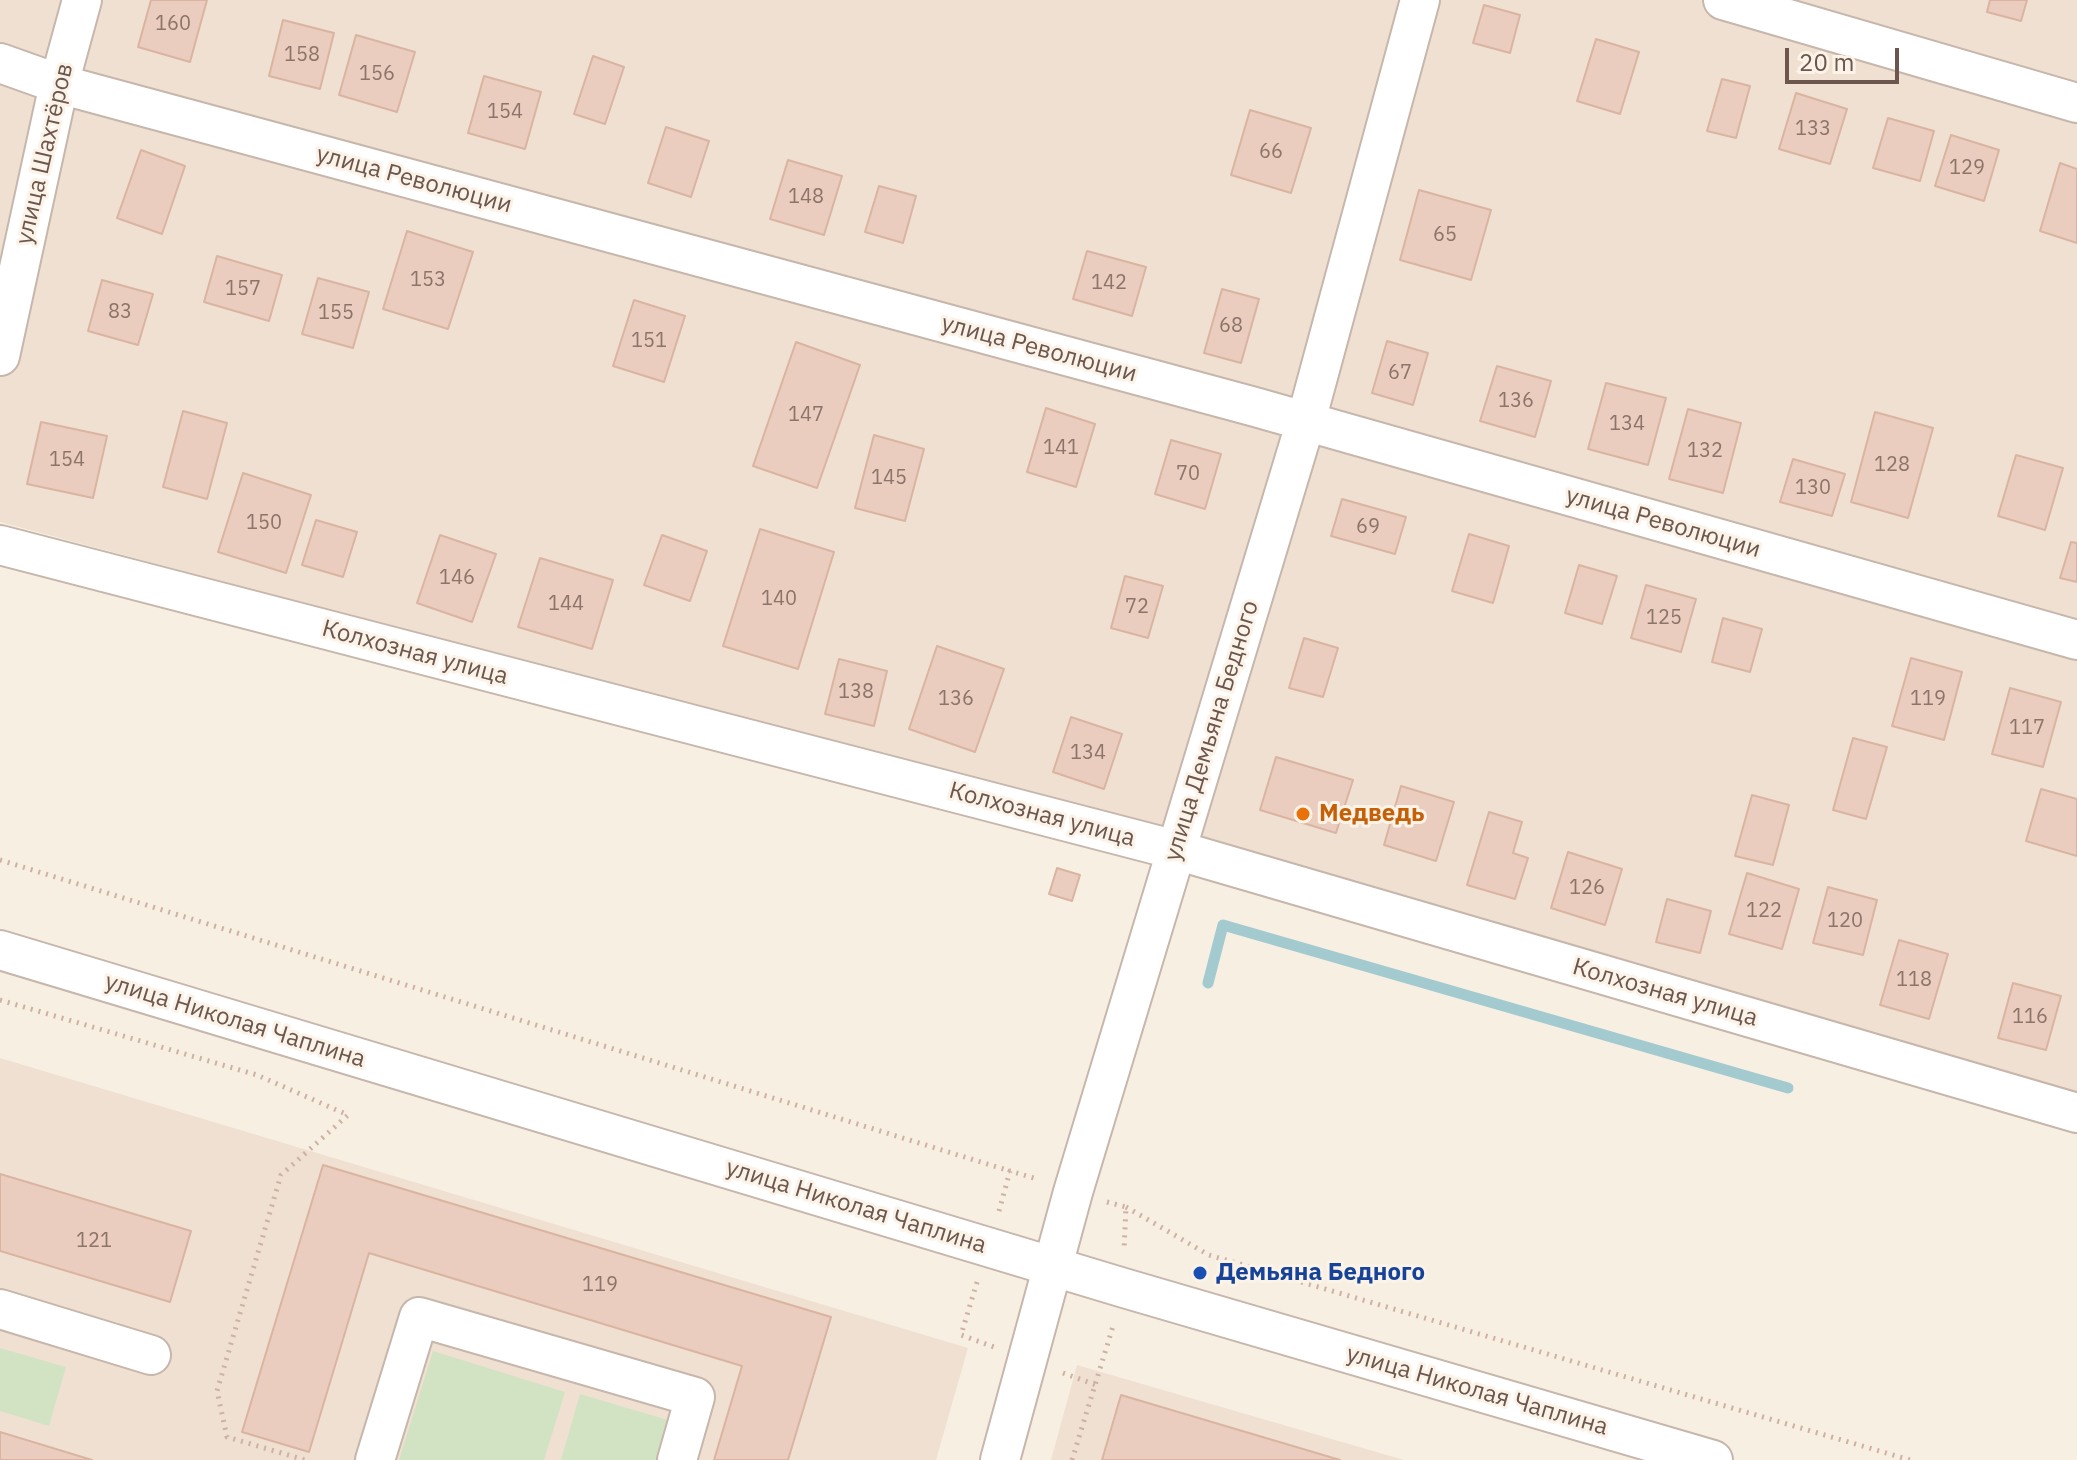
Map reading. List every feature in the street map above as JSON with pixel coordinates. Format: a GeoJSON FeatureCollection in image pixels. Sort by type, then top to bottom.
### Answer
{"type":"FeatureCollection","features":[{"type":"Feature","properties":{"kind":"street","name":"улица Шахтёров"},"geometry":{"type":"LineString","coordinates":[[0,356],[59,84],[82,0]]}},
{"type":"Feature","properties":{"kind":"street","name":"улица Демьяна Бедного"},"geometry":{"type":"LineString","coordinates":[[1000,1460],[1052,1266],[1306,421],[1420,0]]}},
{"type":"Feature","properties":{"kind":"street"},"geometry":{"type":"LineString","coordinates":[[1723,0],[2077,103]]}},
{"type":"Feature","properties":{"kind":"street","name":"улица Революции"},"geometry":{"type":"LineString","coordinates":[[0,63],[59,84],[1306,421],[2077,640]]}},
{"type":"Feature","properties":{"kind":"street","name":"Колхозная улица"},"geometry":{"type":"LineString","coordinates":[[0,545],[1176,850],[2077,1113]]}},
{"type":"Feature","properties":{"kind":"street","name":"улица Николая Чаплина"},"geometry":{"type":"LineString","coordinates":[[0,950],[1052,1266],[1713,1460]]}},
{"type":"Feature","properties":{"kind":"street"},"geometry":{"type":"LineString","coordinates":[[0,1309],[151,1355]]}},
{"type":"Feature","properties":{"kind":"street"},"geometry":{"type":"LineString","coordinates":[[375,1460],[419,1317],[695,1397],[677,1460]]}},
{"type":"Feature","properties":{"kind":"path"},"geometry":{"type":"LineString","coordinates":[[0,860],[1010,1171]]}},
{"type":"Feature","properties":{"kind":"path"},"geometry":{"type":"LineString","coordinates":[[0,1000],[257,1075],[348,1115],[281,1175],[217,1391],[227,1437],[305,1460]]}},
{"type":"Feature","properties":{"kind":"path"},"geometry":{"type":"LineString","coordinates":[[1126,1207],[1209,1255],[1910,1460]]}},
{"type":"Feature","properties":{"kind":"path"},"geometry":{"type":"LineString","coordinates":[[1072,1460],[1096,1385]]}},
{"type":"Feature","properties":{"kind":"shaded area"},"geometry":{"type":"Polygon","coordinates":[[[0,0],[2077,0],[2077,1092],[1148,829],[0,522],[0,0]]]}},
{"type":"Feature","properties":{"kind":"shaded area"},"geometry":{"type":"Polygon","coordinates":[[[0,1058],[968,1348],[936,1460],[0,1460],[0,1058]]]}},
{"type":"Feature","properties":{"kind":"shaded area"},"geometry":{"type":"Polygon","coordinates":[[[1077,1365],[1404,1460],[1051,1460],[1077,1365]]]}},
{"type":"Feature","properties":{"kind":"green space"},"geometry":{"type":"Polygon","coordinates":[[[0,1348],[66,1367],[49,1426],[0,1411],[0,1348]]]}},
{"type":"Feature","properties":{"kind":"green space"},"geometry":{"type":"Polygon","coordinates":[[[433,1351],[565,1392],[544,1460],[399,1460],[433,1351]]]}},
{"type":"Feature","properties":{"kind":"green space"},"geometry":{"type":"Polygon","coordinates":[[[580,1394],[671,1421],[660,1460],[561,1460],[580,1394]]]}},
{"type":"Feature","properties":{"kind":"building"},"geometry":{"type":"Polygon","coordinates":[[[151,0],[207,0],[190,62],[138,47],[151,0]]]}},
{"type":"Feature","properties":{"kind":"building"},"geometry":{"type":"Polygon","coordinates":[[[1990,0],[2027,0],[2021,21],[1987,12],[1990,0]]]}},
{"type":"Feature","properties":{"kind":"building"},"geometry":{"type":"Polygon","coordinates":[[[1484,5],[1520,15],[1510,53],[1473,43],[1484,5]]]}},
{"type":"Feature","properties":{"kind":"building"},"geometry":{"type":"Polygon","coordinates":[[[283,20],[334,33],[320,89],[269,76],[283,20]]]}},
{"type":"Feature","properties":{"kind":"building"},"geometry":{"type":"Polygon","coordinates":[[[356,35],[415,52],[397,112],[339,95],[356,35]]]}},
{"type":"Feature","properties":{"kind":"building"},"geometry":{"type":"Polygon","coordinates":[[[1596,39],[1639,52],[1620,114],[1577,101],[1596,39]]]}},
{"type":"Feature","properties":{"kind":"building"},"geometry":{"type":"Polygon","coordinates":[[[593,56],[624,67],[605,124],[574,114],[593,56]]]}},
{"type":"Feature","properties":{"kind":"building"},"geometry":{"type":"Polygon","coordinates":[[[484,76],[541,92],[525,149],[468,133],[484,76]]]}},
{"type":"Feature","properties":{"kind":"building"},"geometry":{"type":"Polygon","coordinates":[[[1722,79],[1750,86],[1736,138],[1707,131],[1722,79]]]}},
{"type":"Feature","properties":{"kind":"building"},"geometry":{"type":"Polygon","coordinates":[[[1796,93],[1847,109],[1830,164],[1779,149],[1796,93]]]}},
{"type":"Feature","properties":{"kind":"building"},"geometry":{"type":"Polygon","coordinates":[[[1250,110],[1311,128],[1291,193],[1231,175],[1250,110]]]}},
{"type":"Feature","properties":{"kind":"building"},"geometry":{"type":"Polygon","coordinates":[[[1888,118],[1934,131],[1920,181],[1873,168],[1888,118]]]}},
{"type":"Feature","properties":{"kind":"building"},"geometry":{"type":"Polygon","coordinates":[[[666,127],[709,141],[691,197],[648,183],[666,127]]]}},
{"type":"Feature","properties":{"kind":"building"},"geometry":{"type":"Polygon","coordinates":[[[1951,135],[1999,150],[1984,201],[1935,186],[1951,135]]]}},
{"type":"Feature","properties":{"kind":"building"},"geometry":{"type":"Polygon","coordinates":[[[141,150],[185,166],[162,234],[117,218],[141,150]]]}},
{"type":"Feature","properties":{"kind":"building"},"geometry":{"type":"Polygon","coordinates":[[[788,160],[842,176],[824,235],[770,219],[788,160]]]}},
{"type":"Feature","properties":{"kind":"building"},"geometry":{"type":"Polygon","coordinates":[[[2060,163],[2077,169],[2077,243],[2040,231],[2060,163]]]}},
{"type":"Feature","properties":{"kind":"building"},"geometry":{"type":"Polygon","coordinates":[[[879,186],[916,196],[903,243],[865,232],[879,186]]]}},
{"type":"Feature","properties":{"kind":"building"},"geometry":{"type":"Polygon","coordinates":[[[1419,190],[1491,210],[1471,280],[1400,260],[1419,190]]]}},
{"type":"Feature","properties":{"kind":"building"},"geometry":{"type":"Polygon","coordinates":[[[407,231],[473,252],[448,329],[383,309],[407,231]]]}},
{"type":"Feature","properties":{"kind":"building"},"geometry":{"type":"Polygon","coordinates":[[[1087,251],[1146,267],[1132,316],[1073,299],[1087,251]]]}},
{"type":"Feature","properties":{"kind":"building"},"geometry":{"type":"Polygon","coordinates":[[[217,256],[282,275],[269,321],[204,302],[217,256]]]}},
{"type":"Feature","properties":{"kind":"building"},"geometry":{"type":"Polygon","coordinates":[[[318,278],[369,292],[353,348],[302,334],[318,278]]]}},
{"type":"Feature","properties":{"kind":"building"},"geometry":{"type":"Polygon","coordinates":[[[102,280],[153,294],[138,345],[88,331],[102,280]]]}},
{"type":"Feature","properties":{"kind":"building"},"geometry":{"type":"Polygon","coordinates":[[[1222,289],[1259,299],[1241,363],[1204,353],[1222,289]]]}},
{"type":"Feature","properties":{"kind":"building"},"geometry":{"type":"Polygon","coordinates":[[[634,300],[685,316],[664,382],[613,366],[634,300]]]}},
{"type":"Feature","properties":{"kind":"building"},"geometry":{"type":"Polygon","coordinates":[[[1387,341],[1428,353],[1413,405],[1372,393],[1387,341]]]}},
{"type":"Feature","properties":{"kind":"building"},"geometry":{"type":"Polygon","coordinates":[[[796,342],[860,365],[817,488],[753,466],[796,342]]]}},
{"type":"Feature","properties":{"kind":"building"},"geometry":{"type":"Polygon","coordinates":[[[1497,366],[1551,381],[1535,437],[1480,421],[1497,366]]]}},
{"type":"Feature","properties":{"kind":"building"},"geometry":{"type":"Polygon","coordinates":[[[1606,383],[1666,398],[1648,465],[1588,449],[1606,383]]]}},
{"type":"Feature","properties":{"kind":"building"},"geometry":{"type":"Polygon","coordinates":[[[1046,408],[1095,424],[1076,487],[1027,472],[1046,408]]]}},
{"type":"Feature","properties":{"kind":"building"},"geometry":{"type":"Polygon","coordinates":[[[1688,409],[1741,423],[1723,493],[1669,479],[1688,409]]]}},
{"type":"Feature","properties":{"kind":"building"},"geometry":{"type":"Polygon","coordinates":[[[183,411],[227,423],[207,499],[163,487],[183,411]]]}},
{"type":"Feature","properties":{"kind":"building"},"geometry":{"type":"Polygon","coordinates":[[[1875,412],[1933,428],[1908,518],[1851,502],[1875,412]]]}},
{"type":"Feature","properties":{"kind":"building"},"geometry":{"type":"Polygon","coordinates":[[[41,422],[107,436],[93,498],[27,484],[41,422]]]}},
{"type":"Feature","properties":{"kind":"building"},"geometry":{"type":"Polygon","coordinates":[[[874,435],[924,449],[905,521],[855,508],[874,435]]]}},
{"type":"Feature","properties":{"kind":"building"},"geometry":{"type":"Polygon","coordinates":[[[1171,440],[1221,454],[1205,509],[1155,494],[1171,440]]]}},
{"type":"Feature","properties":{"kind":"building"},"geometry":{"type":"Polygon","coordinates":[[[2016,455],[2063,468],[2045,530],[1998,516],[2016,455]]]}},
{"type":"Feature","properties":{"kind":"building"},"geometry":{"type":"Polygon","coordinates":[[[1793,459],[1845,474],[1832,516],[1780,502],[1793,459]]]}},
{"type":"Feature","properties":{"kind":"building"},"geometry":{"type":"Polygon","coordinates":[[[243,473],[311,495],[286,573],[218,552],[243,473]]]}},
{"type":"Feature","properties":{"kind":"building"},"geometry":{"type":"Polygon","coordinates":[[[1342,499],[1406,517],[1395,554],[1331,536],[1342,499]]]}},
{"type":"Feature","properties":{"kind":"building"},"geometry":{"type":"Polygon","coordinates":[[[316,520],[357,532],[343,577],[302,565],[316,520]]]}},
{"type":"Feature","properties":{"kind":"building"},"geometry":{"type":"Polygon","coordinates":[[[760,529],[834,552],[798,669],[723,646],[760,529]]]}},
{"type":"Feature","properties":{"kind":"building"},"geometry":{"type":"Polygon","coordinates":[[[1469,534],[1509,546],[1493,603],[1452,591],[1469,534]]]}},
{"type":"Feature","properties":{"kind":"building"},"geometry":{"type":"Polygon","coordinates":[[[440,535],[496,554],[472,622],[417,603],[440,535]]]}},
{"type":"Feature","properties":{"kind":"building"},"geometry":{"type":"Polygon","coordinates":[[[662,535],[707,551],[690,601],[644,585],[662,535]]]}},
{"type":"Feature","properties":{"kind":"building"},"geometry":{"type":"Polygon","coordinates":[[[2071,542],[2077,543],[2077,582],[2060,578],[2071,542]]]}},
{"type":"Feature","properties":{"kind":"building"},"geometry":{"type":"Polygon","coordinates":[[[540,558],[613,580],[592,649],[518,627],[540,558]]]}},
{"type":"Feature","properties":{"kind":"building"},"geometry":{"type":"Polygon","coordinates":[[[1579,565],[1617,576],[1602,624],[1565,613],[1579,565]]]}},
{"type":"Feature","properties":{"kind":"building"},"geometry":{"type":"Polygon","coordinates":[[[1125,576],[1163,586],[1148,638],[1111,628],[1125,576]]]}},
{"type":"Feature","properties":{"kind":"building"},"geometry":{"type":"Polygon","coordinates":[[[1646,585],[1696,599],[1681,652],[1631,638],[1646,585]]]}},
{"type":"Feature","properties":{"kind":"building"},"geometry":{"type":"Polygon","coordinates":[[[1723,618],[1762,629],[1750,672],[1712,662],[1723,618]]]}},
{"type":"Feature","properties":{"kind":"building"},"geometry":{"type":"Polygon","coordinates":[[[1304,638],[1338,648],[1323,697],[1289,688],[1304,638]]]}},
{"type":"Feature","properties":{"kind":"building"},"geometry":{"type":"Polygon","coordinates":[[[937,646],[1004,669],[975,752],[909,729],[937,646]]]}},
{"type":"Feature","properties":{"kind":"building"},"geometry":{"type":"Polygon","coordinates":[[[1911,658],[1962,672],[1944,740],[1892,726],[1911,658]]]}},
{"type":"Feature","properties":{"kind":"building"},"geometry":{"type":"Polygon","coordinates":[[[839,659],[887,671],[874,726],[825,714],[839,659]]]}},
{"type":"Feature","properties":{"kind":"building"},"geometry":{"type":"Polygon","coordinates":[[[2010,688],[2061,702],[2043,767],[1992,754],[2010,688]]]}},
{"type":"Feature","properties":{"kind":"building"},"geometry":{"type":"Polygon","coordinates":[[[1071,717],[1122,734],[1104,789],[1053,772],[1071,717]]]}},
{"type":"Feature","properties":{"kind":"building"},"geometry":{"type":"Polygon","coordinates":[[[1853,738],[1887,747],[1866,819],[1833,810],[1853,738]]]}},
{"type":"Feature","properties":{"kind":"building"},"geometry":{"type":"Polygon","coordinates":[[[1276,757],[1353,780],[1336,833],[1260,810],[1276,757]]]}},
{"type":"Feature","properties":{"kind":"building"},"geometry":{"type":"Polygon","coordinates":[[[1401,786],[1454,802],[1436,861],[1384,845],[1401,786]]]}},
{"type":"Feature","properties":{"kind":"building"},"geometry":{"type":"Polygon","coordinates":[[[2041,789],[2077,799],[2077,856],[2026,841],[2041,789]]]}},
{"type":"Feature","properties":{"kind":"building"},"geometry":{"type":"Polygon","coordinates":[[[1752,795],[1789,805],[1773,865],[1735,856],[1752,795]]]}},
{"type":"Feature","properties":{"kind":"building"},"geometry":{"type":"Polygon","coordinates":[[[1489,812],[1522,822],[1513,853],[1528,858],[1515,899],[1467,885],[1489,812]]]}},
{"type":"Feature","properties":{"kind":"building"},"geometry":{"type":"Polygon","coordinates":[[[1568,852],[1622,869],[1605,925],[1551,908],[1568,852]]]}},
{"type":"Feature","properties":{"kind":"building"},"geometry":{"type":"Polygon","coordinates":[[[1057,868],[1080,875],[1072,901],[1049,894],[1057,868]]]}},
{"type":"Feature","properties":{"kind":"building"},"geometry":{"type":"Polygon","coordinates":[[[1747,873],[1799,889],[1782,949],[1729,934],[1747,873]]]}},
{"type":"Feature","properties":{"kind":"building"},"geometry":{"type":"Polygon","coordinates":[[[1828,887],[1877,900],[1863,955],[1813,943],[1828,887]]]}},
{"type":"Feature","properties":{"kind":"building"},"geometry":{"type":"Polygon","coordinates":[[[1667,899],[1711,911],[1700,953],[1656,942],[1667,899]]]}},
{"type":"Feature","properties":{"kind":"building"},"geometry":{"type":"Polygon","coordinates":[[[1899,940],[1948,954],[1929,1019],[1880,1005],[1899,940]]]}},
{"type":"Feature","properties":{"kind":"building"},"geometry":{"type":"Polygon","coordinates":[[[2013,983],[2061,996],[2046,1050],[1998,1038],[2013,983]]]}},
{"type":"Feature","properties":{"kind":"building"},"geometry":{"type":"Polygon","coordinates":[[[323,1165],[831,1317],[788,1460],[714,1460],[742,1366],[369,1253],[309,1452],[242,1432],[323,1165]]]}},
{"type":"Feature","properties":{"kind":"building"},"geometry":{"type":"Polygon","coordinates":[[[0,1174],[191,1231],[170,1302],[0,1251],[0,1174]]]}},
{"type":"Feature","properties":{"kind":"building"},"geometry":{"type":"Polygon","coordinates":[[[1121,1395],[1340,1460],[1102,1460],[1121,1395]]]}},
{"type":"Feature","properties":{"kind":"building"},"geometry":{"type":"Polygon","coordinates":[[[0,1432],[92,1460],[0,1460],[0,1432]]]}},
{"type":"Feature","properties":{"kind":"waterway"},"geometry":{"type":"LineString","coordinates":[[1208,983],[1223,925],[1788,1088]]}},
{"type":"Feature","properties":{"kind":"place","name":"Медведь"},"geometry":{"type":"Point","coordinates":[1303,814]}},
{"type":"Feature","properties":{"kind":"place","name":"Демьяна Бедного"},"geometry":{"type":"Point","coordinates":[1200,1273]}}]}
